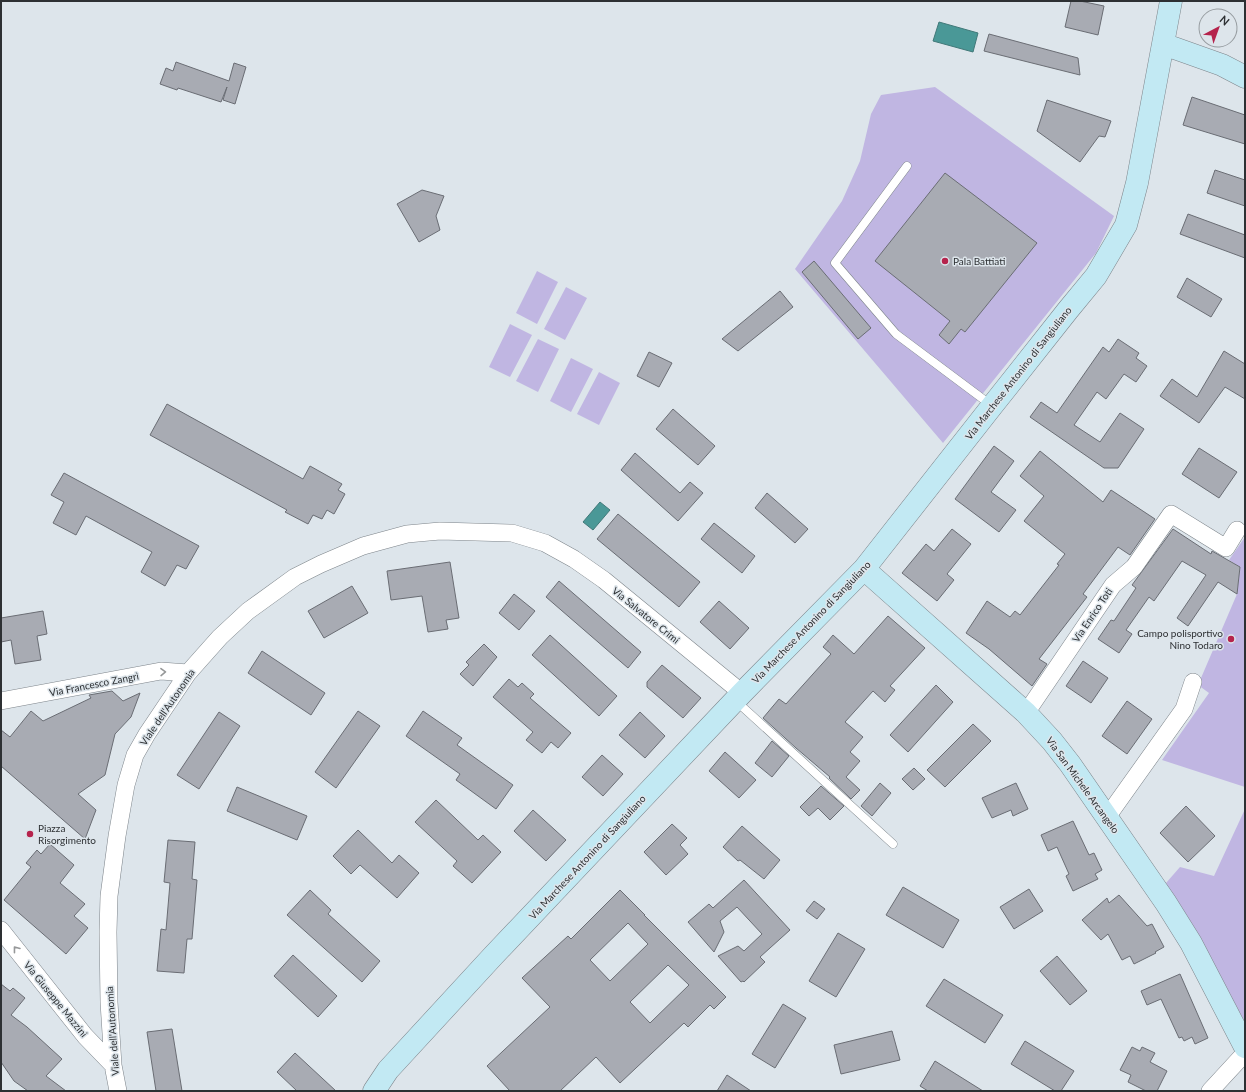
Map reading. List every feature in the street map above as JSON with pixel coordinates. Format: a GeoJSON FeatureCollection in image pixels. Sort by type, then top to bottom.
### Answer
{"type":"FeatureCollection","features":[{"type":"Feature","properties":{"kind":"main road","name":"Via Marchese Antonino di Sangiuliano"},"geometry":{"type":"LineString","coordinates":[[374,1091],[388,1070],[493,956],[738,697],[864,569],[1096,276],[1126,225],[1137,183],[1171,1]]}},
{"type":"Feature","properties":{"kind":"main road"},"geometry":{"type":"LineString","coordinates":[[1164,44],[1222,65],[1245,77]]}},
{"type":"Feature","properties":{"kind":"main road","name":"Via San Michele Arcangelo"},"geometry":{"type":"LineString","coordinates":[[864,569],[1026,713],[1052,741],[1070,764],[1166,903],[1191,943],[1245,1046]]}},
{"type":"Feature","properties":{"kind":"street","name":"Via Enrico Toti"},"geometry":{"type":"LineString","coordinates":[[1026,713],[1113,585],[1134,567],[1171,514],[1226,548],[1237,530]]}},
{"type":"Feature","properties":{"kind":"street","name":"Viale dell'Autonomia"},"geometry":{"type":"LineString","coordinates":[[118,1091],[113,1065],[109,1002],[108,932],[109,896],[117,836],[126,785],[136,755],[147,734],[188,673],[220,638],[270,594],[321,564],[363,546],[407,534],[440,531],[512,533],[545,543]]}},
{"type":"Feature","properties":{"kind":"street","name":"Via Salvatore Crimi"},"geometry":{"type":"LineString","coordinates":[[545,543],[574,559],[604,580],[738,697]]}},
{"type":"Feature","properties":{"kind":"street","name":"Via Francesco Zangrì"},"geometry":{"type":"LineString","coordinates":[[1,701],[161,671],[188,673]]}},
{"type":"Feature","properties":{"kind":"street"},"geometry":{"type":"LineString","coordinates":[[1107,817],[1184,709],[1193,682]]}},
{"type":"Feature","properties":{"kind":"street","name":"Via Giuseppe Mazzini"},"geometry":{"type":"LineString","coordinates":[[1,930],[84,1036],[113,1065]]}},
{"type":"Feature","properties":{"kind":"street"},"geometry":{"type":"LineString","coordinates":[[1210,1091],[1245,1053]]}},
{"type":"Feature","properties":{"kind":"lane"},"geometry":{"type":"LineString","coordinates":[[907,166],[835,263],[896,334],[992,406]]}},
{"type":"Feature","properties":{"kind":"lane"},"geometry":{"type":"LineString","coordinates":[[738,697],[892,844]]}},
{"type":"Feature","properties":{"kind":"shaded area","name":"Pala Battiati"},"geometry":{"type":"Polygon","coordinates":[[[935,87],[1114,216],[1096,253],[943,443],[795,269],[842,201],[860,161],[871,114],[881,95],[935,87]]]}},
{"type":"Feature","properties":{"kind":"shaded area"},"geometry":{"type":"Polygon","coordinates":[[[537,271],[558,282],[537,324],[516,313],[537,271]]]}},
{"type":"Feature","properties":{"kind":"shaded area"},"geometry":{"type":"Polygon","coordinates":[[[566,287],[587,298],[565,340],[544,329],[566,287]]]}},
{"type":"Feature","properties":{"kind":"shaded area"},"geometry":{"type":"Polygon","coordinates":[[[510,324],[532,335],[510,377],[489,367],[510,324]]]}},
{"type":"Feature","properties":{"kind":"shaded area"},"geometry":{"type":"Polygon","coordinates":[[[538,339],[559,349],[538,392],[516,381],[538,339]]]}},
{"type":"Feature","properties":{"kind":"shaded area"},"geometry":{"type":"Polygon","coordinates":[[[571,358],[593,369],[571,412],[550,401],[571,358]]]}},
{"type":"Feature","properties":{"kind":"shaded area"},"geometry":{"type":"Polygon","coordinates":[[[599,372],[620,383],[599,425],[577,414],[599,372]]]}},
{"type":"Feature","properties":{"kind":"shaded area"},"geometry":{"type":"Polygon","coordinates":[[[1245,537],[1245,787],[1162,760],[1209,693],[1198,685],[1237,594],[1240,567],[1229,560],[1245,537]]]}},
{"type":"Feature","properties":{"kind":"shaded area"},"geometry":{"type":"Polygon","coordinates":[[[1245,809],[1245,1022],[1166,883],[1180,867],[1214,876],[1245,809]]]}},
{"type":"Feature","properties":{"kind":"water"},"geometry":{"type":"Polygon","coordinates":[[[939,22],[978,33],[973,52],[933,41],[939,22]]]}},
{"type":"Feature","properties":{"kind":"water"},"geometry":{"type":"Polygon","coordinates":[[[600,502],[610,510],[593,530],[583,522],[600,502]]]}},
{"type":"Feature","properties":{"kind":"building"},"geometry":{"type":"Polygon","coordinates":[[[1071,1],[1080,1],[1104,6],[1098,35],[1065,27],[1071,1]]]}},
{"type":"Feature","properties":{"kind":"building"},"geometry":{"type":"Polygon","coordinates":[[[989,34],[1078,58],[1080,75],[984,51],[989,34]]]}},
{"type":"Feature","properties":{"kind":"building"},"geometry":{"type":"Polygon","coordinates":[[[176,62],[229,81],[234,63],[246,67],[235,104],[223,100],[227,87],[221,102],[178,88],[177,90],[160,84],[166,68],[173,71],[176,62]]]}},
{"type":"Feature","properties":{"kind":"building"},"geometry":{"type":"Polygon","coordinates":[[[1192,97],[1245,115],[1245,144],[1183,125],[1192,97]]]}},
{"type":"Feature","properties":{"kind":"building"},"geometry":{"type":"Polygon","coordinates":[[[1047,100],[1111,121],[1105,137],[1099,136],[1080,162],[1037,131],[1047,100]]]}},
{"type":"Feature","properties":{"kind":"building"},"geometry":{"type":"Polygon","coordinates":[[[1215,170],[1245,180],[1245,206],[1207,193],[1215,170]]]}},
{"type":"Feature","properties":{"kind":"building"},"geometry":{"type":"Polygon","coordinates":[[[945,173],[1037,243],[965,332],[961,329],[949,344],[939,335],[950,321],[875,261],[945,173]]]}},
{"type":"Feature","properties":{"kind":"building"},"geometry":{"type":"Polygon","coordinates":[[[422,190],[444,196],[436,216],[440,230],[419,242],[397,204],[422,190]]]}},
{"type":"Feature","properties":{"kind":"building"},"geometry":{"type":"Polygon","coordinates":[[[1188,214],[1245,235],[1245,258],[1180,234],[1188,214]]]}},
{"type":"Feature","properties":{"kind":"building"},"geometry":{"type":"Polygon","coordinates":[[[814,261],[871,328],[858,339],[802,272],[814,261]]]}},
{"type":"Feature","properties":{"kind":"building"},"geometry":{"type":"Polygon","coordinates":[[[1187,278],[1222,299],[1211,317],[1177,297],[1187,278]]]}},
{"type":"Feature","properties":{"kind":"building"},"geometry":{"type":"Polygon","coordinates":[[[780,291],[793,307],[738,351],[722,339],[780,291]]]}},
{"type":"Feature","properties":{"kind":"building"},"geometry":{"type":"Polygon","coordinates":[[[1118,339],[1139,353],[1136,358],[1147,366],[1136,382],[1124,374],[1106,399],[1097,392],[1074,425],[1100,442],[1120,413],[1144,429],[1118,468],[1104,468],[1030,417],[1041,402],[1057,413],[1103,347],[1109,352],[1118,339]]]}},
{"type":"Feature","properties":{"kind":"building"},"geometry":{"type":"Polygon","coordinates":[[[1224,351],[1245,364],[1245,399],[1225,387],[1199,423],[1160,396],[1172,379],[1197,397],[1224,351]]]}},
{"type":"Feature","properties":{"kind":"building"},"geometry":{"type":"Polygon","coordinates":[[[649,352],[672,363],[659,387],[637,376],[649,352]]]}},
{"type":"Feature","properties":{"kind":"building"},"geometry":{"type":"Polygon","coordinates":[[[167,404],[303,479],[310,466],[342,484],[338,490],[345,494],[334,514],[327,510],[322,519],[313,515],[308,524],[285,512],[287,510],[150,435],[167,404]]]}},
{"type":"Feature","properties":{"kind":"building"},"geometry":{"type":"Polygon","coordinates":[[[673,409],[715,446],[698,465],[656,429],[673,409]]]}},
{"type":"Feature","properties":{"kind":"building"},"geometry":{"type":"Polygon","coordinates":[[[994,446],[1014,461],[991,492],[1016,510],[999,532],[955,499],[994,446]]]}},
{"type":"Feature","properties":{"kind":"building"},"geometry":{"type":"Polygon","coordinates":[[[1199,448],[1237,472],[1219,498],[1182,474],[1199,448]]]}},
{"type":"Feature","properties":{"kind":"building"},"geometry":{"type":"Polygon","coordinates":[[[1040,451],[1103,502],[1111,490],[1155,519],[1130,555],[1118,547],[1083,594],[1087,597],[1039,659],[1047,664],[1032,686],[989,649],[966,633],[987,601],[1010,617],[1015,611],[1020,615],[1059,565],[1057,564],[1065,554],[1024,521],[1044,496],[1020,476],[1040,451]]]}},
{"type":"Feature","properties":{"kind":"building"},"geometry":{"type":"Polygon","coordinates":[[[635,453],[680,493],[690,482],[703,493],[678,521],[621,470],[635,453]]]}},
{"type":"Feature","properties":{"kind":"building"},"geometry":{"type":"Polygon","coordinates":[[[64,473],[199,546],[186,569],[177,565],[165,586],[141,572],[152,552],[86,516],[76,535],[53,523],[64,502],[51,495],[64,473]]]}},
{"type":"Feature","properties":{"kind":"building"},"geometry":{"type":"Polygon","coordinates":[[[767,493],[808,529],[795,543],[755,508],[767,493]]]}},
{"type":"Feature","properties":{"kind":"building"},"geometry":{"type":"Polygon","coordinates":[[[618,514],[700,582],[679,607],[597,539],[618,514]]]}},
{"type":"Feature","properties":{"kind":"building"},"geometry":{"type":"Polygon","coordinates":[[[714,523],[755,556],[742,573],[701,539],[714,523]]]}},
{"type":"Feature","properties":{"kind":"building"},"geometry":{"type":"Polygon","coordinates":[[[952,529],[971,544],[947,574],[954,580],[937,601],[902,573],[926,544],[934,551],[952,529]]]}},
{"type":"Feature","properties":{"kind":"building"},"geometry":{"type":"Polygon","coordinates":[[[1173,529],[1211,554],[1212,551],[1240,567],[1237,594],[1218,582],[1188,626],[1177,618],[1206,575],[1182,561],[1154,601],[1149,597],[1126,630],[1132,634],[1119,653],[1098,639],[1111,620],[1114,621],[1136,588],[1132,585],[1173,529]]]}},
{"type":"Feature","properties":{"kind":"building"},"geometry":{"type":"Polygon","coordinates":[[[450,562],[459,618],[446,620],[448,629],[428,632],[422,596],[391,600],[387,571],[450,562]]]}},
{"type":"Feature","properties":{"kind":"building"},"geometry":{"type":"Polygon","coordinates":[[[559,581],[641,652],[628,668],[546,597],[559,581]]]}},
{"type":"Feature","properties":{"kind":"building"},"geometry":{"type":"Polygon","coordinates":[[[352,586],[368,613],[324,638],[308,611],[352,586]]]}},
{"type":"Feature","properties":{"kind":"building"},"geometry":{"type":"Polygon","coordinates":[[[514,594],[535,611],[519,630],[499,613],[514,594]]]}},
{"type":"Feature","properties":{"kind":"building"},"geometry":{"type":"Polygon","coordinates":[[[719,601],[749,628],[730,649],[700,622],[719,601]]]}},
{"type":"Feature","properties":{"kind":"building"},"geometry":{"type":"Polygon","coordinates":[[[43,611],[47,634],[37,636],[41,660],[15,664],[11,640],[1,642],[1,618],[43,611]]]}},
{"type":"Feature","properties":{"kind":"building"},"geometry":{"type":"Polygon","coordinates":[[[888,616],[925,648],[890,686],[895,690],[885,702],[873,691],[845,722],[863,737],[850,752],[860,761],[846,777],[860,790],[851,799],[829,778],[830,777],[763,718],[779,699],[786,704],[831,654],[823,647],[833,635],[854,654],[888,616]]]}},
{"type":"Feature","properties":{"kind":"building"},"geometry":{"type":"Polygon","coordinates":[[[550,635],[617,696],[599,716],[532,655],[550,635]]]}},
{"type":"Feature","properties":{"kind":"building"},"geometry":{"type":"Polygon","coordinates":[[[484,644],[497,657],[473,686],[460,674],[469,665],[466,662],[484,644]]]}},
{"type":"Feature","properties":{"kind":"building"},"geometry":{"type":"Polygon","coordinates":[[[262,651],[325,693],[311,715],[248,673],[262,651]]]}},
{"type":"Feature","properties":{"kind":"building"},"geometry":{"type":"Polygon","coordinates":[[[1083,661],[1108,678],[1091,703],[1066,686],[1083,661]]]}},
{"type":"Feature","properties":{"kind":"building"},"geometry":{"type":"Polygon","coordinates":[[[662,665],[701,698],[683,718],[647,687],[647,682],[662,665]]]}},
{"type":"Feature","properties":{"kind":"building"},"geometry":{"type":"Polygon","coordinates":[[[509,679],[518,687],[522,683],[534,694],[530,698],[571,733],[558,748],[551,742],[542,753],[526,740],[533,732],[493,697],[509,679]]]}},
{"type":"Feature","properties":{"kind":"building"},"geometry":{"type":"Polygon","coordinates":[[[936,685],[953,702],[908,752],[890,735],[936,685]]]}},
{"type":"Feature","properties":{"kind":"building"},"geometry":{"type":"Polygon","coordinates":[[[112,691],[123,701],[140,693],[131,717],[115,734],[105,775],[78,794],[96,810],[85,839],[1,766],[1,730],[10,737],[31,711],[43,721],[91,698],[89,695],[112,691]]]}},
{"type":"Feature","properties":{"kind":"building"},"geometry":{"type":"Polygon","coordinates":[[[1127,701],[1152,719],[1127,754],[1102,736],[1127,701]]]}},
{"type":"Feature","properties":{"kind":"building"},"geometry":{"type":"Polygon","coordinates":[[[358,711],[380,726],[336,788],[315,772],[358,711]]]}},
{"type":"Feature","properties":{"kind":"building"},"geometry":{"type":"Polygon","coordinates":[[[423,711],[462,738],[457,745],[513,785],[496,809],[456,780],[460,774],[406,736],[423,711]]]}},
{"type":"Feature","properties":{"kind":"building"},"geometry":{"type":"Polygon","coordinates":[[[219,712],[240,726],[199,789],[177,775],[219,712]]]}},
{"type":"Feature","properties":{"kind":"building"},"geometry":{"type":"Polygon","coordinates":[[[640,712],[665,736],[645,758],[619,735],[640,712]]]}},
{"type":"Feature","properties":{"kind":"building"},"geometry":{"type":"Polygon","coordinates":[[[973,724],[991,741],[945,787],[927,770],[973,724]]]}},
{"type":"Feature","properties":{"kind":"building"},"geometry":{"type":"Polygon","coordinates":[[[772,741],[789,756],[772,777],[755,763],[772,741]]]}},
{"type":"Feature","properties":{"kind":"building"},"geometry":{"type":"Polygon","coordinates":[[[725,752],[756,780],[739,798],[709,771],[725,752]]]}},
{"type":"Feature","properties":{"kind":"building"},"geometry":{"type":"Polygon","coordinates":[[[602,755],[623,774],[603,796],[582,777],[602,755]]]}},
{"type":"Feature","properties":{"kind":"building"},"geometry":{"type":"Polygon","coordinates":[[[914,768],[925,779],[913,790],[902,779],[914,768]]]}},
{"type":"Feature","properties":{"kind":"building"},"geometry":{"type":"Polygon","coordinates":[[[880,783],[891,793],[872,816],[861,806],[880,783]]]}},
{"type":"Feature","properties":{"kind":"building"},"geometry":{"type":"Polygon","coordinates":[[[1016,783],[1028,809],[1013,816],[1011,810],[992,818],[982,798],[1016,783]]]}},
{"type":"Feature","properties":{"kind":"building"},"geometry":{"type":"Polygon","coordinates":[[[821,786],[844,806],[830,820],[818,808],[809,816],[800,807],[821,786]]]}},
{"type":"Feature","properties":{"kind":"building"},"geometry":{"type":"Polygon","coordinates":[[[237,787],[307,816],[297,840],[227,811],[237,787]]]}},
{"type":"Feature","properties":{"kind":"building"},"geometry":{"type":"Polygon","coordinates":[[[436,800],[478,840],[483,835],[501,852],[472,883],[453,866],[457,861],[415,822],[436,800]]]}},
{"type":"Feature","properties":{"kind":"building"},"geometry":{"type":"Polygon","coordinates":[[[1186,806],[1215,836],[1188,862],[1160,833],[1186,806]]]}},
{"type":"Feature","properties":{"kind":"building"},"geometry":{"type":"Polygon","coordinates":[[[533,810],[566,840],[546,861],[514,831],[533,810]]]}},
{"type":"Feature","properties":{"kind":"building"},"geometry":{"type":"Polygon","coordinates":[[[1073,821],[1089,855],[1094,853],[1102,870],[1095,874],[1098,879],[1073,891],[1066,876],[1069,874],[1057,847],[1048,851],[1041,835],[1073,821]]]}},
{"type":"Feature","properties":{"kind":"building"},"geometry":{"type":"Polygon","coordinates":[[[672,824],[687,838],[680,845],[688,854],[666,875],[644,852],[672,824]]]}},
{"type":"Feature","properties":{"kind":"building"},"geometry":{"type":"Polygon","coordinates":[[[742,826],[780,860],[764,879],[740,860],[738,861],[723,847],[742,826]]]}},
{"type":"Feature","properties":{"kind":"building"},"geometry":{"type":"Polygon","coordinates":[[[358,830],[392,863],[399,855],[419,873],[397,898],[360,865],[351,874],[333,856],[358,830]]]}},
{"type":"Feature","properties":{"kind":"building"},"geometry":{"type":"Polygon","coordinates":[[[168,840],[195,842],[192,879],[197,880],[192,939],[187,939],[184,973],[157,971],[161,929],[166,930],[170,883],[164,882],[168,840]]]}},
{"type":"Feature","properties":{"kind":"building"},"geometry":{"type":"Polygon","coordinates":[[[50,844],[74,865],[60,883],[85,904],[74,916],[88,928],[66,954],[4,900],[31,867],[26,863],[37,850],[41,854],[50,844]]]}},
{"type":"Feature","properties":{"kind":"building"},"geometry":{"type":"Polygon","coordinates":[[[744,880],[790,930],[760,957],[765,962],[744,982],[741,982],[718,956],[738,946],[744,951],[762,934],[737,907],[720,921],[724,932],[714,952],[688,922],[709,904],[713,908],[744,880]]]}},
{"type":"Feature","properties":{"kind":"building"},"geometry":{"type":"Polygon","coordinates":[[[903,887],[959,920],[943,948],[886,915],[903,887]]]}},
{"type":"Feature","properties":{"kind":"building"},"geometry":{"type":"Polygon","coordinates":[[[1029,889],[1043,911],[1014,929],[1000,907],[1029,889]]]}},
{"type":"Feature","properties":{"kind":"building"},"geometry":{"type":"Polygon","coordinates":[[[310,890],[331,910],[328,914],[380,961],[362,982],[287,915],[310,890]]]}},
{"type":"Feature","properties":{"kind":"building"},"geometry":{"type":"Polygon","coordinates":[[[620,890],[726,997],[714,1009],[710,1005],[688,1027],[684,1023],[620,1083],[596,1057],[560,1091],[510,1091],[487,1066],[550,1007],[522,978],[568,936],[571,939],[620,890]],[[628,923],[590,960],[610,981],[648,944],[628,923]],[[668,965],[630,1002],[650,1023],[689,985],[668,965]]]}},
{"type":"Feature","properties":{"kind":"building"},"geometry":{"type":"Polygon","coordinates":[[[1119,895],[1147,926],[1152,924],[1164,947],[1155,952],[1156,953],[1134,964],[1130,956],[1122,960],[1108,934],[1101,940],[1082,920],[1107,898],[1109,903],[1119,895]]]}},
{"type":"Feature","properties":{"kind":"building"},"geometry":{"type":"Polygon","coordinates":[[[814,901],[825,909],[817,919],[806,911],[814,901]]]}},
{"type":"Feature","properties":{"kind":"building"},"geometry":{"type":"Polygon","coordinates":[[[838,933],[865,949],[836,997],[809,981],[838,933]]]}},
{"type":"Feature","properties":{"kind":"building"},"geometry":{"type":"Polygon","coordinates":[[[293,955],[337,996],[318,1017],[274,976],[293,955]]]}},
{"type":"Feature","properties":{"kind":"building"},"geometry":{"type":"Polygon","coordinates":[[[1057,956],[1087,991],[1070,1005],[1040,971],[1057,956]]]}},
{"type":"Feature","properties":{"kind":"building"},"geometry":{"type":"Polygon","coordinates":[[[1180,974],[1208,1038],[1195,1044],[1192,1037],[1184,1041],[1182,1037],[1179,1038],[1161,999],[1147,1005],[1141,991],[1180,974]]]}},
{"type":"Feature","properties":{"kind":"building"},"geometry":{"type":"Polygon","coordinates":[[[944,979],[1003,1015],[985,1043],[926,1006],[944,979]]]}},
{"type":"Feature","properties":{"kind":"building"},"geometry":{"type":"Polygon","coordinates":[[[1,984],[10,991],[13,988],[25,998],[11,1015],[27,1027],[62,1059],[46,1076],[66,1091],[28,1091],[14,1081],[1,1062],[1,984]]]}},
{"type":"Feature","properties":{"kind":"building"},"geometry":{"type":"Polygon","coordinates":[[[783,1004],[806,1018],[775,1068],[752,1054],[783,1004]]]}},
{"type":"Feature","properties":{"kind":"building"},"geometry":{"type":"Polygon","coordinates":[[[172,1029],[182,1091],[156,1091],[147,1032],[172,1029]]]}},
{"type":"Feature","properties":{"kind":"building"},"geometry":{"type":"Polygon","coordinates":[[[892,1031],[900,1060],[841,1074],[834,1045],[892,1031]]]}},
{"type":"Feature","properties":{"kind":"building"},"geometry":{"type":"Polygon","coordinates":[[[1025,1041],[1074,1071],[1061,1091],[1055,1091],[1011,1064],[1025,1041]]]}},
{"type":"Feature","properties":{"kind":"building"},"geometry":{"type":"Polygon","coordinates":[[[1132,1047],[1140,1051],[1142,1047],[1155,1053],[1150,1062],[1167,1071],[1157,1091],[1146,1091],[1128,1082],[1131,1075],[1120,1070],[1132,1047]]]}},
{"type":"Feature","properties":{"kind":"building"},"geometry":{"type":"Polygon","coordinates":[[[295,1053],[336,1091],[297,1091],[277,1072],[295,1053]]]}},
{"type":"Feature","properties":{"kind":"building"},"geometry":{"type":"Polygon","coordinates":[[[935,1061],[983,1091],[928,1091],[920,1086],[935,1061]]]}},
{"type":"Feature","properties":{"kind":"building"},"geometry":{"type":"Polygon","coordinates":[[[727,1075],[751,1091],[717,1091],[727,1075]]]}},
{"type":"Feature","properties":{"kind":"place","name":"Pala Battiati"},"geometry":{"type":"Point","coordinates":[945,261]}},
{"type":"Feature","properties":{"kind":"place","name":"Campo polisportivo Nino Todaro"},"geometry":{"type":"Point","coordinates":[1231,639]}},
{"type":"Feature","properties":{"kind":"place","name":"Piazza Risorgimento"},"geometry":{"type":"Point","coordinates":[30,834]}}]}
